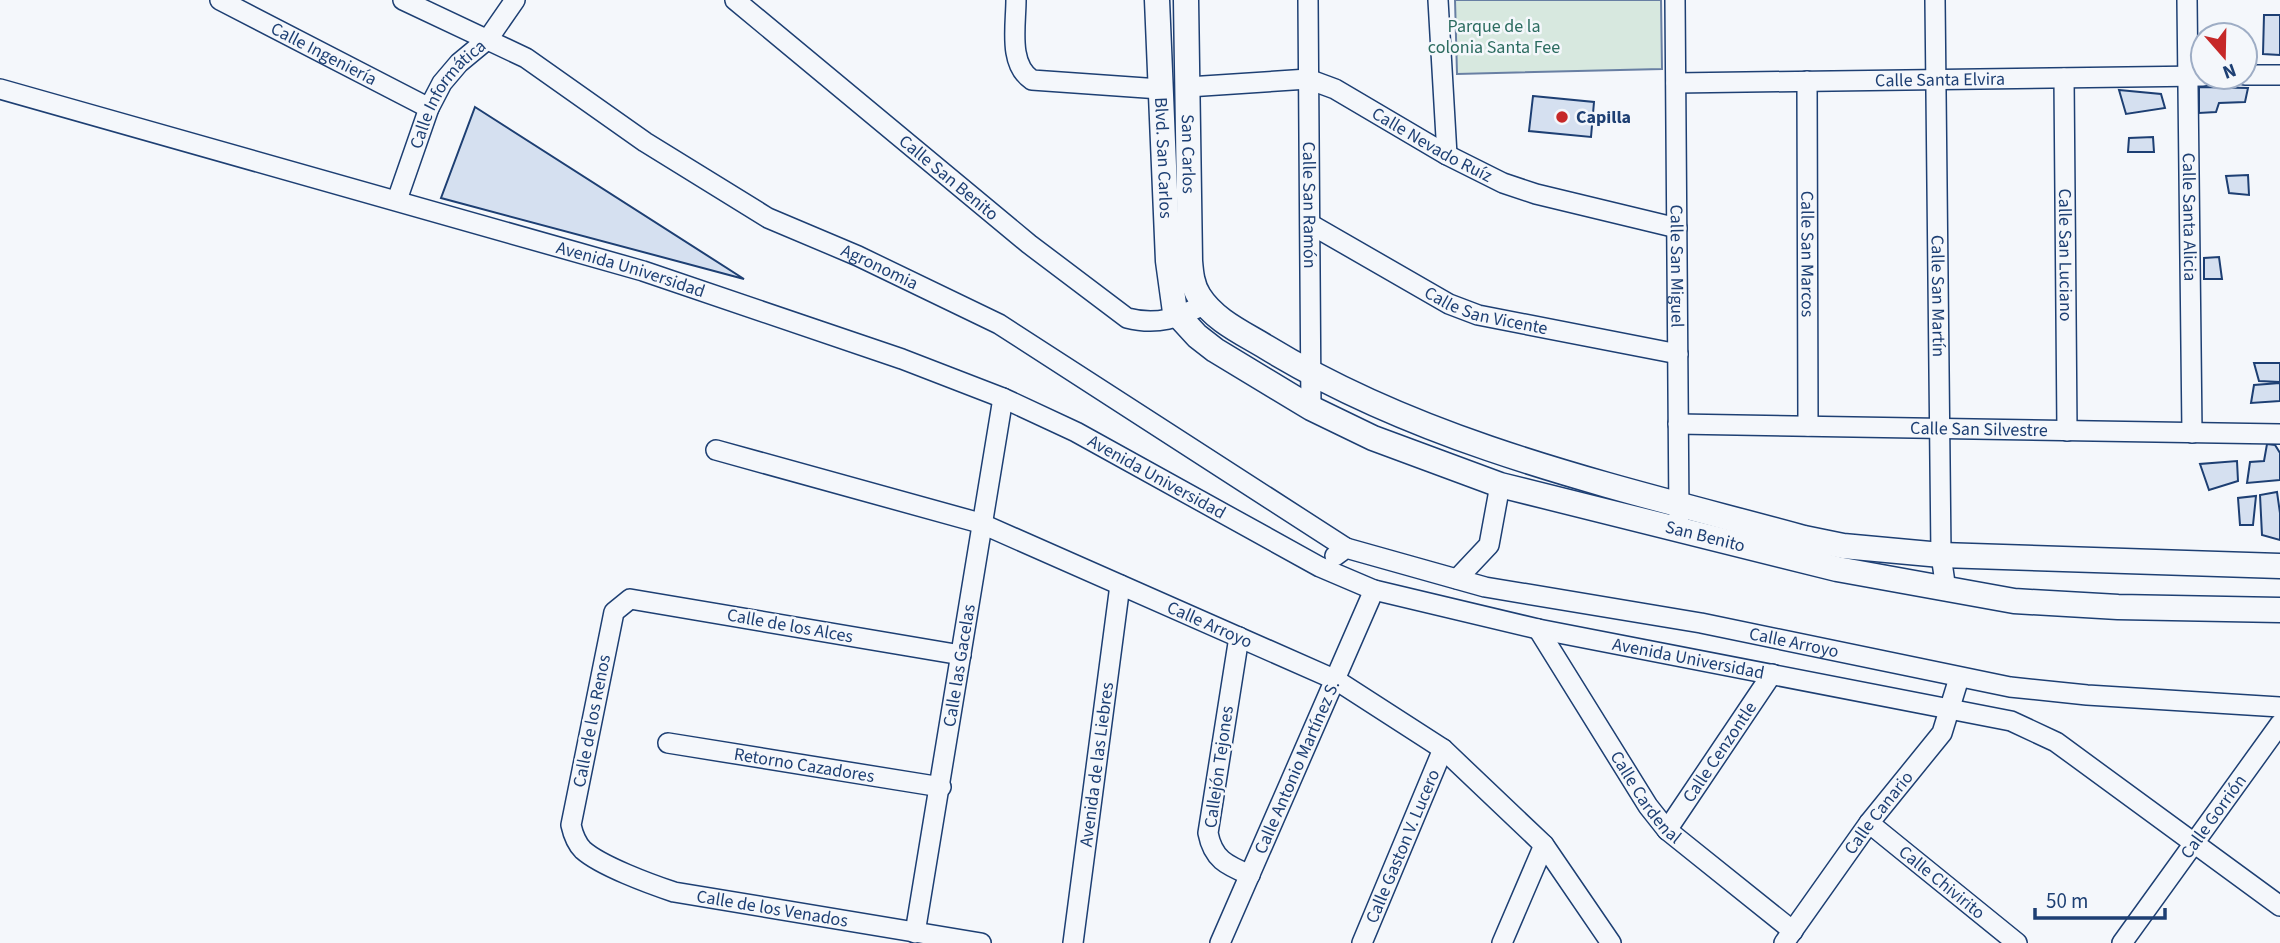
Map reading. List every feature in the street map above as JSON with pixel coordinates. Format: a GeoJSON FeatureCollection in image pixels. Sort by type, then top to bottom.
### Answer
{"type":"FeatureCollection","features":[{"type":"Feature","properties":{"kind":"main road","name":"Blvd. San Carlos"},"geometry":{"type":"LineString","coordinates":[[1157,0],[1169,280],[1177,315]]}},
{"type":"Feature","properties":{"kind":"main road","name":"San Carlos"},"geometry":{"type":"LineString","coordinates":[[1186,0],[1191,275],[1205,304]]}},
{"type":"Feature","properties":{"kind":"main road","name":"San Benito"},"geometry":{"type":"LineString","coordinates":[[1205,304],[1225,321],[1311,374],[1462,440],[1546,468],[1804,538],[1856,547],[1941,555],[2280,566]]}},
{"type":"Feature","properties":{"kind":"main road","name":"San Benito"},"geometry":{"type":"LineString","coordinates":[[1177,315],[1215,350],[1311,408],[1373,438],[1500,485],[1837,569],[1946,590],[2058,605],[2280,610]]}},
{"type":"Feature","properties":{"kind":"street","name":"Calle Ingeniería"},"geometry":{"type":"LineString","coordinates":[[220,0],[429,108]]}},
{"type":"Feature","properties":{"kind":"street","name":"Agronomia"},"geometry":{"type":"LineString","coordinates":[[403,0],[526,58],[645,142],[768,218],[858,256],[1009,330],[1346,548]]}},
{"type":"Feature","properties":{"kind":"street","name":"Calle Informática"},"geometry":{"type":"LineString","coordinates":[[397,200],[429,108],[451,73],[488,39],[515,0]]}},
{"type":"Feature","properties":{"kind":"street","name":"Calle San Benito"},"geometry":{"type":"LineString","coordinates":[[735,0],[1029,244],[1127,318],[1152,322],[1177,315]]}},
{"type":"Feature","properties":{"kind":"street"},"geometry":{"type":"LineString","coordinates":[[1016,0],[1017,64],[1032,80],[1160,89]]}},
{"type":"Feature","properties":{"kind":"street","name":"Calle San Ramón"},"geometry":{"type":"LineString","coordinates":[[1308,0],[1311,408]]}},
{"type":"Feature","properties":{"kind":"street"},"geometry":{"type":"LineString","coordinates":[[1438,0],[1447,155]]}},
{"type":"Feature","properties":{"kind":"street","name":"Calle San Miguel"},"geometry":{"type":"LineString","coordinates":[[1675,0],[1679,531]]}},
{"type":"Feature","properties":{"kind":"street","name":"Calle San Martín"},"geometry":{"type":"LineString","coordinates":[[1935,0],[1941,555],[1946,590]]}},
{"type":"Feature","properties":{"kind":"street","name":"Calle Santa Alicia"},"geometry":{"type":"LineString","coordinates":[[2187,0],[2189,21]]}},
{"type":"Feature","properties":{"kind":"street"},"geometry":{"type":"LineString","coordinates":[[2259,75],[2280,75]]}},
{"type":"Feature","properties":{"kind":"street","name":"Calle Santa Elvira"},"geometry":{"type":"LineString","coordinates":[[1676,83],[2189,76]]}},
{"type":"Feature","properties":{"kind":"street","name":"Calle San Luciano"},"geometry":{"type":"LineString","coordinates":[[2064,78],[2067,431]]}},
{"type":"Feature","properties":{"kind":"street","name":"Calle Nevado Ruíz"},"geometry":{"type":"LineString","coordinates":[[1188,87],[1308,79],[1335,89],[1447,155],[1503,183],[1536,194],[1677,228]]}},
{"type":"Feature","properties":{"kind":"street","name":"Calle San Marcos"},"geometry":{"type":"LineString","coordinates":[[1807,81],[1808,426]]}},
{"type":"Feature","properties":{"kind":"street","name":"Avenida Universidad"},"geometry":{"type":"LineString","coordinates":[[0,89],[643,271],[902,359],[1003,398],[1076,432],[1320,567],[1374,590],[1538,629],[2011,721],[2037,731],[2280,906]]}},
{"type":"Feature","properties":{"kind":"street","name":"Calle Santa Alicia"},"geometry":{"type":"LineString","coordinates":[[2192,433],[2195,91]]}},
{"type":"Feature","properties":{"kind":"street","name":"Calle San Vicente"},"geometry":{"type":"LineString","coordinates":[[1310,224],[1449,304],[1478,315],[1678,354]]}},
{"type":"Feature","properties":{"kind":"street"},"geometry":{"type":"LineString","coordinates":[[1177,315],[1205,304]]}},
{"type":"Feature","properties":{"kind":"street","name":"Calle las Gacelas"},"geometry":{"type":"LineString","coordinates":[[915,933],[941,787],[980,523],[1003,398]]}},
{"type":"Feature","properties":{"kind":"street","name":"Calle San Silvestre"},"geometry":{"type":"LineString","coordinates":[[1678,424],[2280,434]]}},
{"type":"Feature","properties":{"kind":"street","name":"Calle Arroyo"},"geometry":{"type":"LineString","coordinates":[[716,450],[980,523],[1336,680],[1443,749],[1544,845],[1611,943]]}},
{"type":"Feature","properties":{"kind":"street"},"geometry":{"type":"LineString","coordinates":[[1457,579],[1489,545],[1500,485]]}},
{"type":"Feature","properties":{"kind":"street"},"geometry":{"type":"LineString","coordinates":[[1320,567],[1346,548]]}},
{"type":"Feature","properties":{"kind":"street","name":"Calle Arroyo"},"geometry":{"type":"LineString","coordinates":[[1346,548],[1508,592],[1701,623],[1959,678],[2087,695],[2280,707]]}},
{"type":"Feature","properties":{"kind":"street","name":"Avenida de las Liebres"},"geometry":{"type":"LineString","coordinates":[[1073,943],[1120,585]]}},
{"type":"Feature","properties":{"kind":"street","name":"Calle Antonio Martínez S."},"geometry":{"type":"LineString","coordinates":[[1220,943],[1374,590]]}},
{"type":"Feature","properties":{"kind":"street","name":"Calle de los Alces"},"geometry":{"type":"LineString","coordinates":[[620,604],[630,599],[641,599],[961,656]]}},
{"type":"Feature","properties":{"kind":"street","name":"Calle de los Renos"},"geometry":{"type":"LineString","coordinates":[[575,839],[571,825],[614,611],[620,604]]}},
{"type":"Feature","properties":{"kind":"street","name":"Calle Cardenal"},"geometry":{"type":"LineString","coordinates":[[1538,629],[1648,806],[1667,830],[1789,937]]}},
{"type":"Feature","properties":{"kind":"street","name":"Callejón Tejones"},"geometry":{"type":"LineString","coordinates":[[1239,637],[1208,833],[1215,857],[1250,875]]}},
{"type":"Feature","properties":{"kind":"street","name":"Calle Cenzontle"},"geometry":{"type":"LineString","coordinates":[[1667,830],[1772,674]]}},
{"type":"Feature","properties":{"kind":"street","name":"Calle Canario"},"geometry":{"type":"LineString","coordinates":[[1789,937],[1869,823],[1942,733],[1952,709],[1959,678]]}},
{"type":"Feature","properties":{"kind":"street","name":"Calle Gorrión"},"geometry":{"type":"LineString","coordinates":[[2122,943],[2280,724]]}},
{"type":"Feature","properties":{"kind":"street","name":"Retorno Cazadores"},"geometry":{"type":"LineString","coordinates":[[668,743],[941,787]]}},
{"type":"Feature","properties":{"kind":"street","name":"Calle Gaston V. Lucero"},"geometry":{"type":"LineString","coordinates":[[1362,943],[1443,749]]}},
{"type":"Feature","properties":{"kind":"street","name":"Calle Chivirito"},"geometry":{"type":"LineString","coordinates":[[1869,823],[2017,943]]}},
{"type":"Feature","properties":{"kind":"street","name":"Calle de los Venados"},"geometry":{"type":"LineString","coordinates":[[575,839],[583,850],[646,883],[674,892],[981,943]]}},
{"type":"Feature","properties":{"kind":"street"},"geometry":{"type":"LineString","coordinates":[[1502,943],[1544,845]]}},
{"type":"Feature","properties":{"kind":"green space","name":"Parque de la colonia Santa Fee"},"geometry":{"type":"Polygon","coordinates":[[[1455,0],[1661,0],[1662,69],[1457,74],[1455,0]]]}},
{"type":"Feature","properties":{"kind":"building"},"geometry":{"type":"Polygon","coordinates":[[[2264,15],[2280,15],[2280,55],[2263,54],[2264,15]]]}},
{"type":"Feature","properties":{"kind":"building"},"geometry":{"type":"Polygon","coordinates":[[[2119,90],[2161,94],[2165,108],[2126,114],[2119,90]]]}},
{"type":"Feature","properties":{"kind":"building"},"geometry":{"type":"Polygon","coordinates":[[[2199,91],[2247,91],[2245,102],[2219,103],[2216,112],[2199,113],[2199,91]]]}},
{"type":"Feature","properties":{"kind":"building","name":"Capilla"},"geometry":{"type":"Polygon","coordinates":[[[1533,96],[1594,102],[1591,137],[1529,131],[1533,96]]]}},
{"type":"Feature","properties":{"kind":"building"},"geometry":{"type":"Polygon","coordinates":[[[475,107],[744,279],[441,198],[475,107]]]}},
{"type":"Feature","properties":{"kind":"building"},"geometry":{"type":"Polygon","coordinates":[[[2153,137],[2154,152],[2128,152],[2129,138],[2153,137]]]}},
{"type":"Feature","properties":{"kind":"building"},"geometry":{"type":"Polygon","coordinates":[[[2248,175],[2249,195],[2229,193],[2226,176],[2248,175]]]}},
{"type":"Feature","properties":{"kind":"building"},"geometry":{"type":"Polygon","coordinates":[[[2219,257],[2222,279],[2204,279],[2204,258],[2219,257]]]}},
{"type":"Feature","properties":{"kind":"building"},"geometry":{"type":"Polygon","coordinates":[[[2254,363],[2280,363],[2280,382],[2259,381],[2254,363]]]}},
{"type":"Feature","properties":{"kind":"building"},"geometry":{"type":"Polygon","coordinates":[[[2280,383],[2280,401],[2251,403],[2254,385],[2280,383]]]}},
{"type":"Feature","properties":{"kind":"building"},"geometry":{"type":"Polygon","coordinates":[[[2267,444],[2275,445],[2280,453],[2280,480],[2247,483],[2250,462],[2264,461],[2267,444]]]}},
{"type":"Feature","properties":{"kind":"building"},"geometry":{"type":"Polygon","coordinates":[[[2237,461],[2238,481],[2209,490],[2200,464],[2237,461]]]}},
{"type":"Feature","properties":{"kind":"building"},"geometry":{"type":"Polygon","coordinates":[[[2277,492],[2280,540],[2262,535],[2260,495],[2277,492]]]}},
{"type":"Feature","properties":{"kind":"building"},"geometry":{"type":"Polygon","coordinates":[[[2256,496],[2253,525],[2240,525],[2238,498],[2256,496]]]}},
{"type":"Feature","properties":{"kind":"place","name":"Capilla"},"geometry":{"type":"Point","coordinates":[1562,117]}}]}
